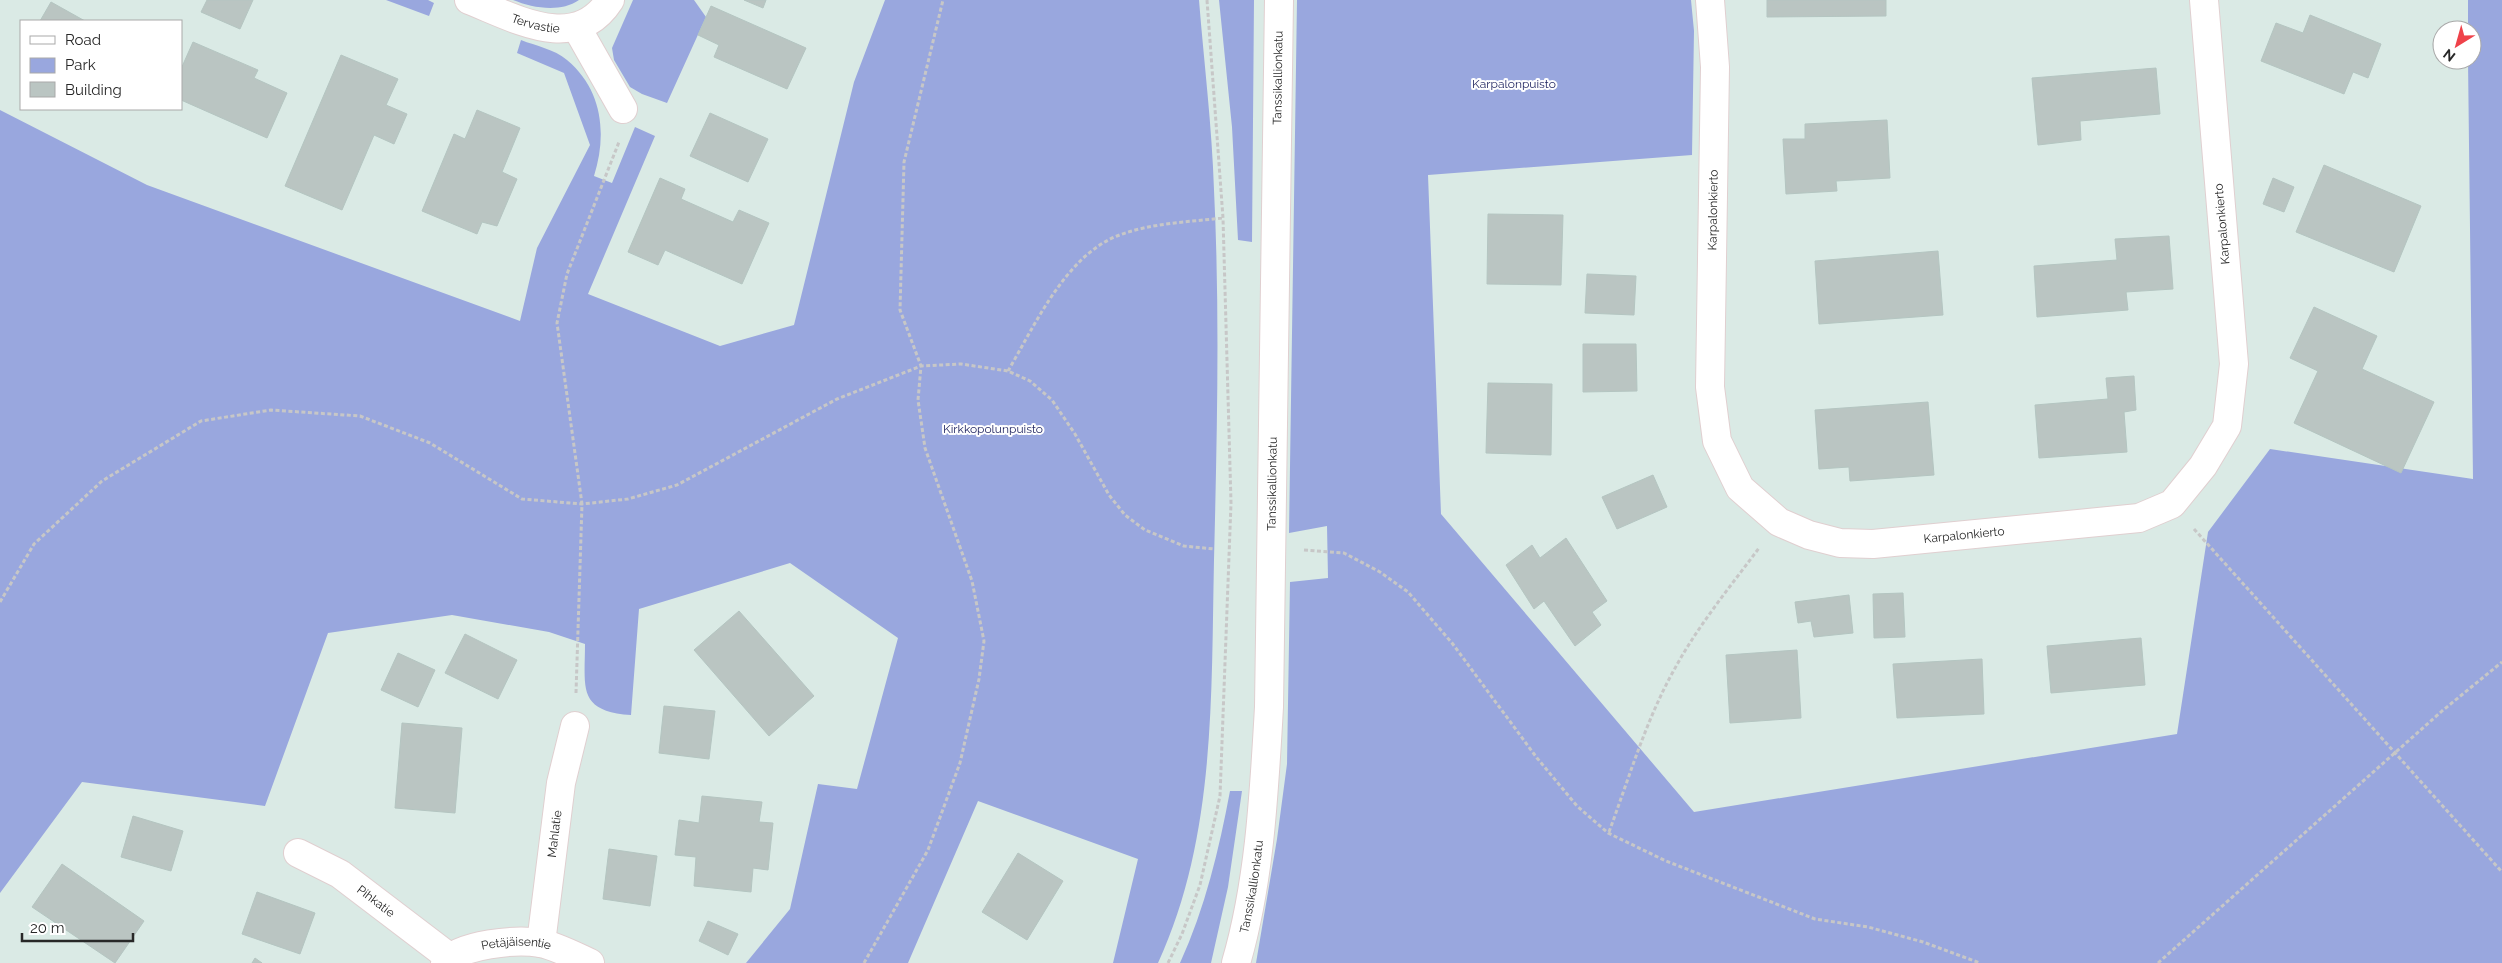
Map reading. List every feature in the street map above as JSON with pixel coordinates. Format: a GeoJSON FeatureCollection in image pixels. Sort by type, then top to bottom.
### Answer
{"type":"FeatureCollection","features":[{"type":"Feature","properties":{"kind":"street","name":"Tervastie"},"geometry":{"type":"LineString","coordinates":[[469,0],[524,22],[555,29],[577,28]]}},
{"type":"Feature","properties":{"kind":"street"},"geometry":{"type":"LineString","coordinates":[[610,0],[601,14],[577,28],[623,109]]}},
{"type":"Feature","properties":{"kind":"street","name":"Tanssikallionkatu"},"geometry":{"type":"LineString","coordinates":[[1236,963],[1244,937],[1262,823],[1269,707],[1279,0]]}},
{"type":"Feature","properties":{"kind":"street","name":"Karpalonkierto"},"geometry":{"type":"LineString","coordinates":[[1710,0],[1715,67],[1710,387],[1717,441],[1740,488],[1779,522],[1809,535],[1840,543],[1873,544],[2139,518],[2172,504],[2203,466],[2227,426],[2234,364],[2204,0]]}},
{"type":"Feature","properties":{"kind":"street","name":"Mahlatie"},"geometry":{"type":"LineString","coordinates":[[541,943],[561,783],[575,726]]}},
{"type":"Feature","properties":{"kind":"street","name":"Pihkatie"},"geometry":{"type":"LineString","coordinates":[[298,853],[340,874],[447,960]]}},
{"type":"Feature","properties":{"kind":"street","name":"Petäjäisentie"},"geometry":{"type":"LineString","coordinates":[[447,960],[478,947],[508,941],[541,943],[590,963]]}},
{"type":"Feature","properties":{"kind":"path"},"geometry":{"type":"LineString","coordinates":[[864,963],[928,850],[960,763],[979,679],[984,641],[972,581],[925,448],[918,400],[921,366],[900,310],[904,162],[943,0]]}},
{"type":"Feature","properties":{"kind":"path"},"geometry":{"type":"LineString","coordinates":[[1168,963],[1182,934],[1200,885],[1220,796],[1232,503],[1223,218],[1207,0]]}},
{"type":"Feature","properties":{"kind":"path"},"geometry":{"type":"LineString","coordinates":[[575,726],[582,504],[557,323],[566,274],[621,138],[623,109]]}},
{"type":"Feature","properties":{"kind":"path"},"geometry":{"type":"LineString","coordinates":[[1008,371],[1054,294],[1080,260],[1116,236],[1156,226],[1223,218]]}},
{"type":"Feature","properties":{"kind":"path"},"geometry":{"type":"LineString","coordinates":[[0,602],[34,544],[102,481],[201,421],[271,410],[360,416],[430,443],[522,499],[582,504],[628,499],[677,485],[837,399],[921,366],[961,364],[1008,371],[1030,381],[1052,400],[1075,434],[1109,495],[1125,515],[1145,530],[1184,546],[1214,549]]}},
{"type":"Feature","properties":{"kind":"path"},"geometry":{"type":"LineString","coordinates":[[2172,504],[2502,872]]}},
{"type":"Feature","properties":{"kind":"path"},"geometry":{"type":"LineString","coordinates":[[1608,832],[1649,725],[1674,669],[1713,611],[1779,522]]}},
{"type":"Feature","properties":{"kind":"path"},"geometry":{"type":"LineString","coordinates":[[1300,549],[1344,553],[1380,572],[1408,592],[1452,642],[1537,758],[1577,806],[1608,832],[1666,861],[1815,919],[1868,927],[1923,942],[1980,963]]}},
{"type":"Feature","properties":{"kind":"path"},"geometry":{"type":"LineString","coordinates":[[2158,963],[2395,752],[2502,662]]}},
{"type":"Feature","properties":{"kind":"green space"},"geometry":{"type":"Polygon","coordinates":[[[386,0],[428,0],[434,3],[429,16],[386,0]]]}},
{"type":"Feature","properties":{"kind":"green space"},"geometry":{"type":"Polygon","coordinates":[[[513,0],[579,0],[563,7],[546,8],[513,0]]]}},
{"type":"Feature","properties":{"kind":"green space"},"geometry":{"type":"Polygon","coordinates":[[[633,0],[694,0],[706,17],[667,103],[642,94],[630,87],[614,60],[612,48],[633,0]]]}},
{"type":"Feature","properties":{"kind":"green space","name":"Kirkkopolunpuisto"},"geometry":{"type":"Polygon","coordinates":[[[885,0],[1199,0],[1212,142],[1217,282],[1217,421],[1210,714],[1207,765],[1191,866],[1177,915],[1158,963],[1113,963],[1138,859],[978,801],[908,963],[746,963],[790,909],[818,784],[857,789],[898,638],[790,563],[639,609],[631,715],[614,713],[601,708],[593,702],[585,685],[585,644],[549,632],[452,615],[328,633],[265,806],[82,782],[0,893],[0,110],[147,185],[520,321],[537,248],[590,145],[564,73],[517,53],[521,40],[551,50],[562,56],[579,72],[588,85],[595,99],[601,129],[598,160],[594,176],[612,183],[635,127],[655,136],[588,294],[720,346],[794,325],[854,82],[885,0]]]}},
{"type":"Feature","properties":{"kind":"green space"},"geometry":{"type":"Polygon","coordinates":[[[1219,0],[1254,0],[1252,242],[1238,240],[1232,127],[1219,0]]]}},
{"type":"Feature","properties":{"kind":"green space","name":"Karpalonpuisto"},"geometry":{"type":"Polygon","coordinates":[[[1297,0],[1691,0],[1694,31],[1692,155],[1428,175],[1441,514],[1694,812],[2177,734],[2208,532],[2270,449],[2473,479],[2468,70],[2482,70],[2482,20],[2468,20],[2468,0],[2502,0],[2502,963],[1256,963],[1277,839],[1287,764],[1290,582],[1328,578],[1327,526],[1289,533],[1297,0]]]}},
{"type":"Feature","properties":{"kind":"green space"},"geometry":{"type":"Polygon","coordinates":[[[1230,791],[1242,791],[1228,887],[1211,963],[1180,963],[1204,900],[1230,791]]]}},
{"type":"Feature","properties":{"kind":"building"},"geometry":{"type":"Polygon","coordinates":[[[207,0],[253,0],[240,29],[201,12],[207,0]]]}},
{"type":"Feature","properties":{"kind":"building"},"geometry":{"type":"Polygon","coordinates":[[[744,0],[766,0],[763,8],[744,0]]]}},
{"type":"Feature","properties":{"kind":"building"},"geometry":{"type":"Polygon","coordinates":[[[1767,0],[1886,0],[1886,16],[1767,17],[1767,0]]]}},
{"type":"Feature","properties":{"kind":"building"},"geometry":{"type":"Polygon","coordinates":[[[51,2],[83,20],[41,20],[51,2]]]}},
{"type":"Feature","properties":{"kind":"building"},"geometry":{"type":"Polygon","coordinates":[[[711,6],[806,48],[787,89],[714,57],[719,45],[698,35],[711,6]]]}},
{"type":"Feature","properties":{"kind":"building"},"geometry":{"type":"Polygon","coordinates":[[[2310,15],[2381,44],[2368,78],[2353,72],[2344,94],[2261,61],[2276,23],[2303,33],[2310,15]]]}},
{"type":"Feature","properties":{"kind":"building"},"geometry":{"type":"Polygon","coordinates":[[[193,42],[258,70],[254,78],[287,93],[267,138],[182,100],[182,67],[193,42]]]}},
{"type":"Feature","properties":{"kind":"building"},"geometry":{"type":"Polygon","coordinates":[[[341,55],[398,79],[386,105],[407,114],[394,144],[374,135],[342,210],[285,186],[341,55]]]}},
{"type":"Feature","properties":{"kind":"building"},"geometry":{"type":"Polygon","coordinates":[[[2156,68],[2160,114],[2080,121],[2081,140],[2038,145],[2032,78],[2156,68]]]}},
{"type":"Feature","properties":{"kind":"building"},"geometry":{"type":"Polygon","coordinates":[[[477,110],[520,128],[502,172],[517,179],[497,226],[482,222],[477,234],[422,211],[454,134],[465,139],[477,110]]]}},
{"type":"Feature","properties":{"kind":"building"},"geometry":{"type":"Polygon","coordinates":[[[710,113],[768,139],[748,182],[690,156],[710,113]]]}},
{"type":"Feature","properties":{"kind":"building"},"geometry":{"type":"Polygon","coordinates":[[[1887,120],[1890,178],[1836,181],[1837,191],[1786,194],[1783,139],[1805,139],[1805,124],[1887,120]]]}},
{"type":"Feature","properties":{"kind":"building"},"geometry":{"type":"Polygon","coordinates":[[[2324,165],[2421,206],[2394,272],[2296,232],[2324,165]]]}},
{"type":"Feature","properties":{"kind":"building"},"geometry":{"type":"Polygon","coordinates":[[[660,178],[685,189],[681,199],[733,222],[739,210],[769,223],[742,284],[665,250],[658,265],[628,252],[660,178]]]}},
{"type":"Feature","properties":{"kind":"building"},"geometry":{"type":"Polygon","coordinates":[[[2273,178],[2294,187],[2284,212],[2263,204],[2273,178]]]}},
{"type":"Feature","properties":{"kind":"building"},"geometry":{"type":"Polygon","coordinates":[[[1488,214],[1563,215],[1561,285],[1487,284],[1488,214]]]}},
{"type":"Feature","properties":{"kind":"building"},"geometry":{"type":"Polygon","coordinates":[[[2169,236],[2173,289],[2126,292],[2128,310],[2037,317],[2034,266],[2117,260],[2115,239],[2169,236]]]}},
{"type":"Feature","properties":{"kind":"building"},"geometry":{"type":"Polygon","coordinates":[[[1938,251],[1943,315],[1819,324],[1815,261],[1938,251]]]}},
{"type":"Feature","properties":{"kind":"building"},"geometry":{"type":"Polygon","coordinates":[[[1587,274],[1636,276],[1634,315],[1585,313],[1587,274]]]}},
{"type":"Feature","properties":{"kind":"building"},"geometry":{"type":"Polygon","coordinates":[[[2314,307],[2377,336],[2362,369],[2434,402],[2401,473],[2294,423],[2318,371],[2290,358],[2314,307]]]}},
{"type":"Feature","properties":{"kind":"building"},"geometry":{"type":"Polygon","coordinates":[[[1583,344],[1636,344],[1637,391],[1583,392],[1583,344]]]}},
{"type":"Feature","properties":{"kind":"building"},"geometry":{"type":"Polygon","coordinates":[[[2134,376],[2136,410],[2124,412],[2127,452],[2039,458],[2035,405],[2108,399],[2106,378],[2134,376]]]}},
{"type":"Feature","properties":{"kind":"building"},"geometry":{"type":"Polygon","coordinates":[[[1488,383],[1552,384],[1551,455],[1486,453],[1488,383]]]}},
{"type":"Feature","properties":{"kind":"building"},"geometry":{"type":"Polygon","coordinates":[[[1928,402],[1934,475],[1850,481],[1849,467],[1819,469],[1815,410],[1928,402]]]}},
{"type":"Feature","properties":{"kind":"building"},"geometry":{"type":"Polygon","coordinates":[[[1653,475],[1667,507],[1617,529],[1602,497],[1653,475]]]}},
{"type":"Feature","properties":{"kind":"building"},"geometry":{"type":"Polygon","coordinates":[[[1566,538],[1607,601],[1592,612],[1601,625],[1575,646],[1544,601],[1534,609],[1506,565],[1532,545],[1540,558],[1566,538]]]}},
{"type":"Feature","properties":{"kind":"building"},"geometry":{"type":"Polygon","coordinates":[[[1903,593],[1905,637],[1874,638],[1873,594],[1903,593]]]}},
{"type":"Feature","properties":{"kind":"building"},"geometry":{"type":"Polygon","coordinates":[[[1849,595],[1853,633],[1814,637],[1811,621],[1798,623],[1795,602],[1849,595]]]}},
{"type":"Feature","properties":{"kind":"building"},"geometry":{"type":"Polygon","coordinates":[[[739,611],[814,696],[769,736],[694,650],[739,611]]]}},
{"type":"Feature","properties":{"kind":"building"},"geometry":{"type":"Polygon","coordinates":[[[465,634],[517,660],[498,699],[445,673],[465,634]]]}},
{"type":"Feature","properties":{"kind":"building"},"geometry":{"type":"Polygon","coordinates":[[[2141,638],[2145,685],[2051,693],[2047,646],[2141,638]]]}},
{"type":"Feature","properties":{"kind":"building"},"geometry":{"type":"Polygon","coordinates":[[[1797,650],[1801,718],[1730,723],[1726,655],[1797,650]]]}},
{"type":"Feature","properties":{"kind":"building"},"geometry":{"type":"Polygon","coordinates":[[[398,653],[435,670],[418,707],[381,690],[398,653]]]}},
{"type":"Feature","properties":{"kind":"building"},"geometry":{"type":"Polygon","coordinates":[[[1982,659],[1984,714],[1897,718],[1893,664],[1982,659]]]}},
{"type":"Feature","properties":{"kind":"building"},"geometry":{"type":"Polygon","coordinates":[[[664,706],[715,711],[709,759],[659,753],[664,706]]]}},
{"type":"Feature","properties":{"kind":"building"},"geometry":{"type":"Polygon","coordinates":[[[402,723],[462,728],[455,813],[395,808],[402,723]]]}},
{"type":"Feature","properties":{"kind":"building"},"geometry":{"type":"Polygon","coordinates":[[[702,796],[762,802],[759,822],[773,823],[768,870],[753,868],[751,892],[694,886],[696,857],[675,855],[679,820],[699,823],[702,796]]]}},
{"type":"Feature","properties":{"kind":"building"},"geometry":{"type":"Polygon","coordinates":[[[133,816],[183,831],[171,871],[121,857],[133,816]]]}},
{"type":"Feature","properties":{"kind":"building"},"geometry":{"type":"Polygon","coordinates":[[[609,849],[657,856],[650,906],[603,899],[609,849]]]}},
{"type":"Feature","properties":{"kind":"building"},"geometry":{"type":"Polygon","coordinates":[[[1018,853],[1063,881],[1027,940],[982,912],[1018,853]]]}},
{"type":"Feature","properties":{"kind":"building"},"geometry":{"type":"Polygon","coordinates":[[[62,864],[144,921],[115,963],[32,907],[62,864]]]}},
{"type":"Feature","properties":{"kind":"building"},"geometry":{"type":"Polygon","coordinates":[[[257,892],[315,913],[300,954],[242,934],[257,892]]]}},
{"type":"Feature","properties":{"kind":"building"},"geometry":{"type":"Polygon","coordinates":[[[708,921],[738,934],[728,955],[699,941],[708,921]]]}},
{"type":"Feature","properties":{"kind":"building"},"geometry":{"type":"Polygon","coordinates":[[[255,958],[262,963],[252,963],[255,958]]]}}]}
